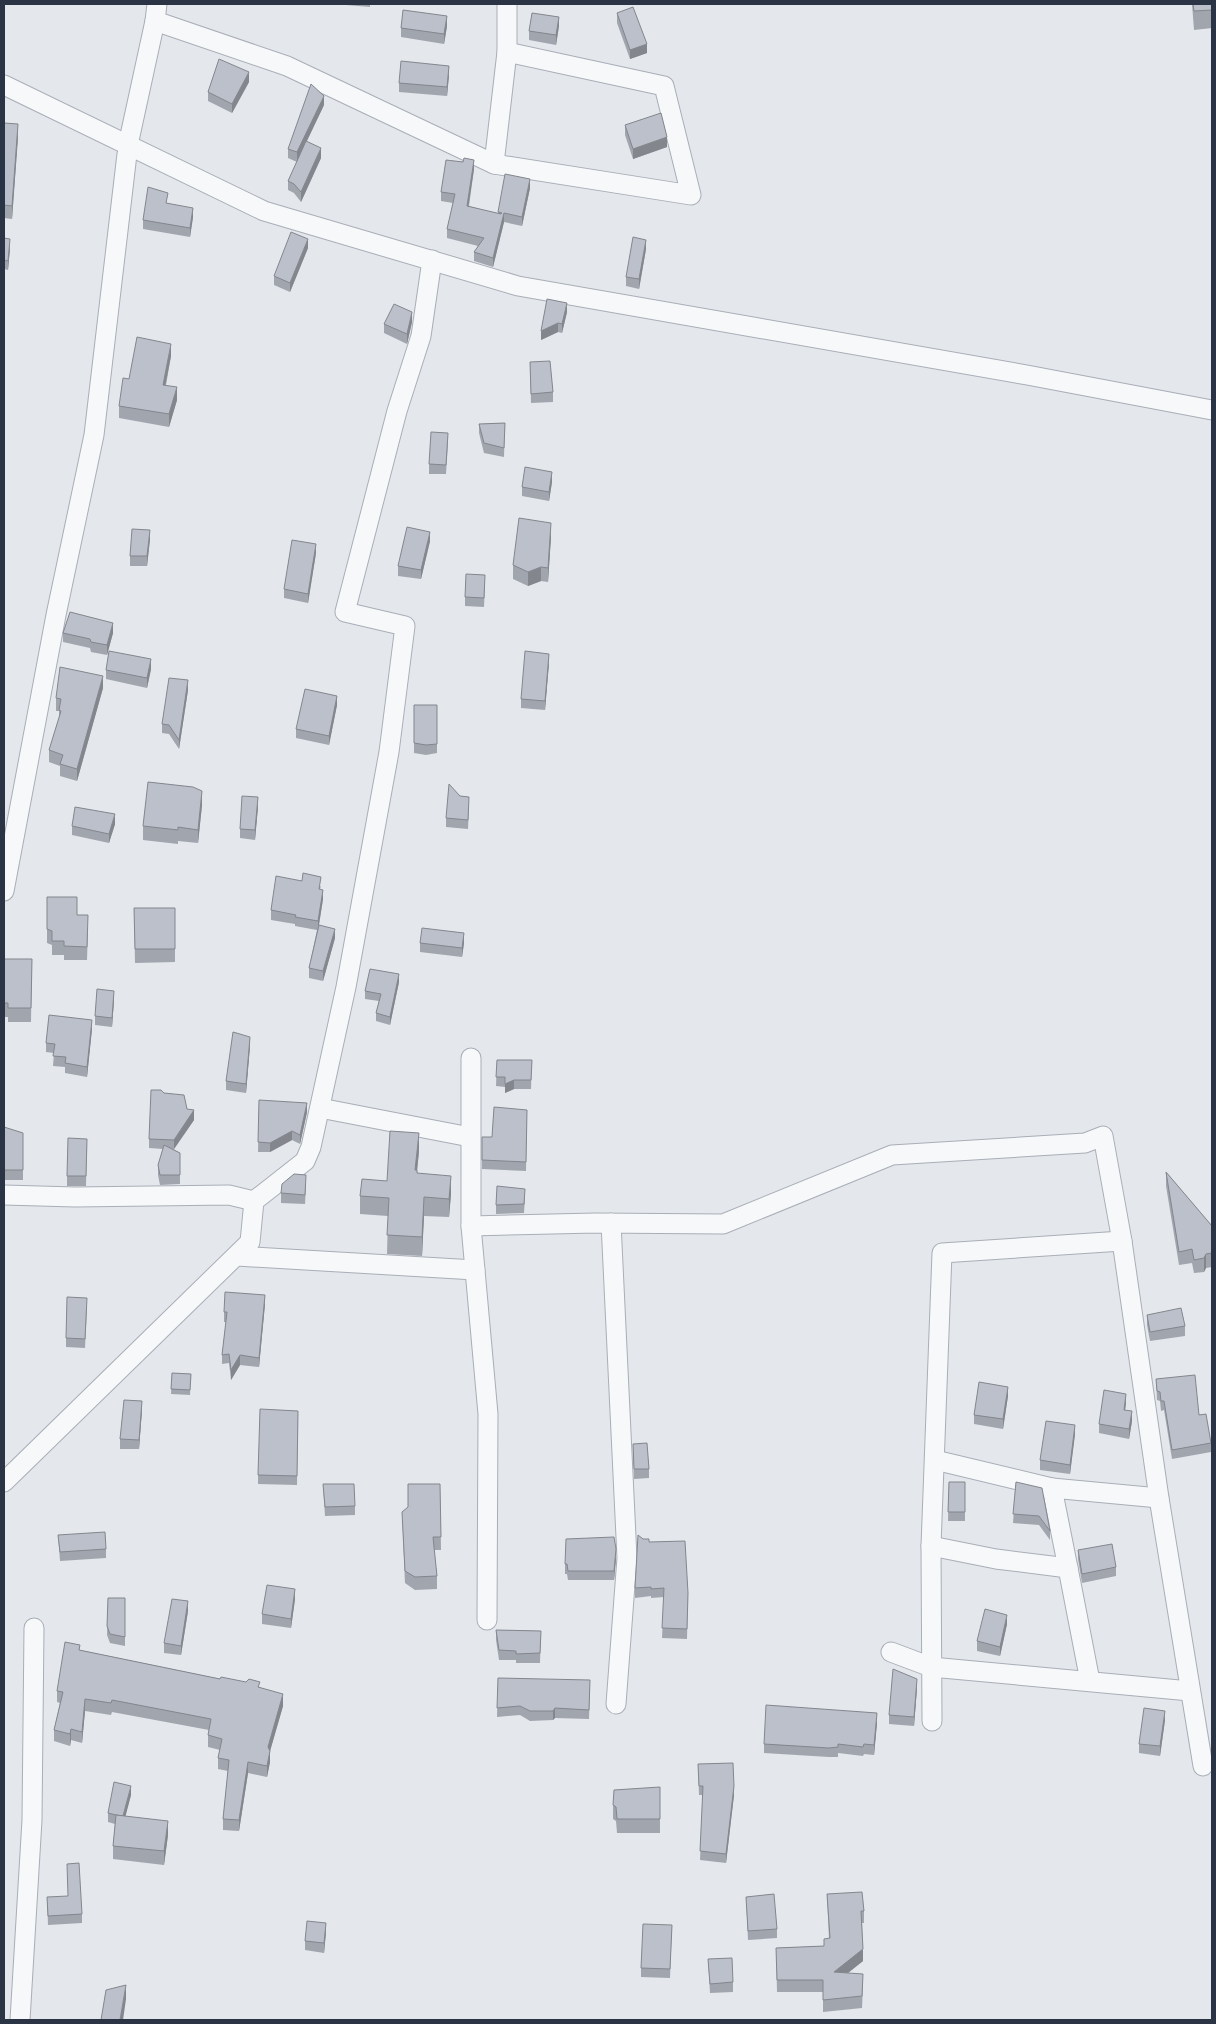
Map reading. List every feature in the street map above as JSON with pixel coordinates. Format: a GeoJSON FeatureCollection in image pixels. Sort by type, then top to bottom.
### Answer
{"type":"FeatureCollection","features":[{"type":"Feature","properties":{"kind":"street"},"geometry":{"type":"LineString","coordinates":[[494,164],[507,52],[506,4]]}},
{"type":"Feature","properties":{"kind":"street"},"geometry":{"type":"LineString","coordinates":[[4,892],[56,615],[94,435],[128,150],[156,12],[287,66],[494,164],[691,195],[664,86],[507,52]]}},
{"type":"Feature","properties":{"kind":"street"},"geometry":{"type":"LineString","coordinates":[[4,85],[128,150],[264,211],[518,286],[1027,375],[1212,410]]}},
{"type":"Feature","properties":{"kind":"street"},"geometry":{"type":"LineString","coordinates":[[4,1482],[250,1242],[254,1201],[305,1161],[311,1147],[346,988],[387,761],[405,626],[345,612],[397,411],[421,336],[432,260]]}},
{"type":"Feature","properties":{"kind":"street"},"geometry":{"type":"LineString","coordinates":[[471,1058],[471,1226],[488,1414],[487,1620]]}},
{"type":"Feature","properties":{"kind":"street"},"geometry":{"type":"LineString","coordinates":[[320,1108],[470,1137]]}},
{"type":"Feature","properties":{"kind":"street"},"geometry":{"type":"LineString","coordinates":[[471,1226],[611,1223],[723,1224],[892,1155],[1085,1143],[1103,1136],[1122,1242],[1159,1498],[1202,1766]]}},
{"type":"Feature","properties":{"kind":"street"},"geometry":{"type":"LineString","coordinates":[[4,1195],[74,1197],[229,1195],[254,1201]]}},
{"type":"Feature","properties":{"kind":"street"},"geometry":{"type":"LineString","coordinates":[[611,1223],[627,1558],[616,1704]]}},
{"type":"Feature","properties":{"kind":"street"},"geometry":{"type":"LineString","coordinates":[[932,1721],[931,1546],[942,1254],[1122,1242]]}},
{"type":"Feature","properties":{"kind":"street"},"geometry":{"type":"LineString","coordinates":[[237,1256],[475,1270]]}},
{"type":"Feature","properties":{"kind":"street"},"geometry":{"type":"LineString","coordinates":[[935,1460],[1052,1488],[1159,1498]]}},
{"type":"Feature","properties":{"kind":"street"},"geometry":{"type":"LineString","coordinates":[[1052,1488],[1090,1681]]}},
{"type":"Feature","properties":{"kind":"street"},"geometry":{"type":"LineString","coordinates":[[931,1546],[996,1559],[1068,1568]]}},
{"type":"Feature","properties":{"kind":"street"},"geometry":{"type":"LineString","coordinates":[[20,2020],[32,1820],[34,1628]]}},
{"type":"Feature","properties":{"kind":"street"},"geometry":{"type":"LineString","coordinates":[[891,1652],[931,1666],[1190,1691]]}},
{"type":"Feature","properties":{"kind":"building"},"geometry":{"type":"Polygon","coordinates":[[[1193,4],[1212,4],[1212,10],[1194,11],[1193,4]]]}},
{"type":"Feature","properties":{"kind":"building"},"geometry":{"type":"Polygon","coordinates":[[[633,7],[647,44],[630,50],[617,13],[633,7]]]}},
{"type":"Feature","properties":{"kind":"building"},"geometry":{"type":"Polygon","coordinates":[[[403,10],[447,16],[444,34],[401,28],[403,10]]]}},
{"type":"Feature","properties":{"kind":"building"},"geometry":{"type":"Polygon","coordinates":[[[532,13],[559,17],[556,35],[529,31],[532,13]]]}},
{"type":"Feature","properties":{"kind":"building"},"geometry":{"type":"Polygon","coordinates":[[[219,59],[249,72],[232,104],[208,92],[219,59]]]}},
{"type":"Feature","properties":{"kind":"building"},"geometry":{"type":"Polygon","coordinates":[[[401,61],[449,66],[447,87],[399,83],[401,61]]]}},
{"type":"Feature","properties":{"kind":"building"},"geometry":{"type":"Polygon","coordinates":[[[311,84],[324,96],[297,152],[288,149],[311,84]]]}},
{"type":"Feature","properties":{"kind":"building"},"geometry":{"type":"Polygon","coordinates":[[[661,113],[667,137],[633,149],[625,125],[661,113]]]}},
{"type":"Feature","properties":{"kind":"building"},"geometry":{"type":"Polygon","coordinates":[[[4,123],[18,124],[12,206],[4,205],[4,123]]]}},
{"type":"Feature","properties":{"kind":"building"},"geometry":{"type":"Polygon","coordinates":[[[306,141],[321,148],[301,192],[294,184],[288,181],[306,141]]]}},
{"type":"Feature","properties":{"kind":"building"},"geometry":{"type":"Polygon","coordinates":[[[464,158],[474,160],[467,206],[501,214],[498,212],[505,174],[530,179],[522,217],[504,213],[493,258],[474,252],[484,238],[447,229],[455,194],[441,192],[446,160],[463,162],[464,158]]]}},
{"type":"Feature","properties":{"kind":"building"},"geometry":{"type":"Polygon","coordinates":[[[148,187],[168,193],[166,203],[193,208],[190,228],[143,220],[148,187]]]}},
{"type":"Feature","properties":{"kind":"building"},"geometry":{"type":"Polygon","coordinates":[[[291,232],[308,239],[290,283],[274,276],[291,232]]]}},
{"type":"Feature","properties":{"kind":"building"},"geometry":{"type":"Polygon","coordinates":[[[633,237],[646,240],[639,279],[626,277],[633,237]]]}},
{"type":"Feature","properties":{"kind":"building"},"geometry":{"type":"Polygon","coordinates":[[[4,238],[10,239],[8,261],[4,260],[4,238]]]}},
{"type":"Feature","properties":{"kind":"building"},"geometry":{"type":"Polygon","coordinates":[[[547,299],[567,303],[562,324],[558,323],[541,331],[547,299]]]}},
{"type":"Feature","properties":{"kind":"building"},"geometry":{"type":"Polygon","coordinates":[[[394,304],[412,312],[407,334],[384,324],[394,304]]]}},
{"type":"Feature","properties":{"kind":"building"},"geometry":{"type":"Polygon","coordinates":[[[137,337],[171,344],[163,385],[177,387],[169,414],[119,406],[123,378],[129,379],[137,337]]]}},
{"type":"Feature","properties":{"kind":"building"},"geometry":{"type":"Polygon","coordinates":[[[550,361],[553,392],[531,394],[530,362],[550,361]]]}},
{"type":"Feature","properties":{"kind":"building"},"geometry":{"type":"Polygon","coordinates":[[[505,423],[504,448],[484,443],[479,424],[505,423]]]}},
{"type":"Feature","properties":{"kind":"building"},"geometry":{"type":"Polygon","coordinates":[[[431,432],[448,433],[446,465],[429,464],[431,432]]]}},
{"type":"Feature","properties":{"kind":"building"},"geometry":{"type":"Polygon","coordinates":[[[525,467],[552,472],[549,492],[522,487],[525,467]]]}},
{"type":"Feature","properties":{"kind":"building"},"geometry":{"type":"Polygon","coordinates":[[[519,518],[551,523],[548,568],[541,567],[528,572],[513,565],[519,518]]]}},
{"type":"Feature","properties":{"kind":"building"},"geometry":{"type":"Polygon","coordinates":[[[407,527],[430,532],[421,570],[398,566],[407,527]]]}},
{"type":"Feature","properties":{"kind":"building"},"geometry":{"type":"Polygon","coordinates":[[[132,529],[150,530],[147,556],[130,556],[132,529]]]}},
{"type":"Feature","properties":{"kind":"building"},"geometry":{"type":"Polygon","coordinates":[[[292,540],[316,544],[308,594],[284,589],[292,540]]]}},
{"type":"Feature","properties":{"kind":"building"},"geometry":{"type":"Polygon","coordinates":[[[466,574],[485,575],[484,598],[465,597],[466,574]]]}},
{"type":"Feature","properties":{"kind":"building"},"geometry":{"type":"Polygon","coordinates":[[[70,612],[113,623],[107,645],[63,633],[70,612]]]}},
{"type":"Feature","properties":{"kind":"building"},"geometry":{"type":"Polygon","coordinates":[[[109,651],[151,659],[147,678],[106,670],[109,651]]]}},
{"type":"Feature","properties":{"kind":"building"},"geometry":{"type":"Polygon","coordinates":[[[525,651],[549,654],[545,701],[521,699],[525,651]]]}},
{"type":"Feature","properties":{"kind":"building"},"geometry":{"type":"Polygon","coordinates":[[[60,667],[103,676],[77,769],[60,764],[63,755],[49,750],[61,711],[59,710],[61,699],[56,698],[60,667]]]}},
{"type":"Feature","properties":{"kind":"building"},"geometry":{"type":"Polygon","coordinates":[[[169,678],[188,680],[179,740],[169,725],[162,724],[169,678]]]}},
{"type":"Feature","properties":{"kind":"building"},"geometry":{"type":"Polygon","coordinates":[[[305,689],[337,696],[329,736],[296,729],[305,689]]]}},
{"type":"Feature","properties":{"kind":"building"},"geometry":{"type":"Polygon","coordinates":[[[414,705],[437,705],[437,744],[414,743],[414,705]]]}},
{"type":"Feature","properties":{"kind":"building"},"geometry":{"type":"Polygon","coordinates":[[[148,782],[193,787],[202,791],[198,830],[178,827],[178,830],[143,826],[148,782]]]}},
{"type":"Feature","properties":{"kind":"building"},"geometry":{"type":"Polygon","coordinates":[[[449,784],[460,796],[469,797],[468,820],[446,818],[449,784]]]}},
{"type":"Feature","properties":{"kind":"building"},"geometry":{"type":"Polygon","coordinates":[[[242,796],[258,797],[255,830],[240,829],[242,796]]]}},
{"type":"Feature","properties":{"kind":"building"},"geometry":{"type":"Polygon","coordinates":[[[75,807],[115,814],[109,834],[72,826],[75,807]]]}},
{"type":"Feature","properties":{"kind":"building"},"geometry":{"type":"Polygon","coordinates":[[[303,873],[321,877],[319,889],[323,890],[318,921],[271,910],[276,876],[302,881],[303,873]]]}},
{"type":"Feature","properties":{"kind":"building"},"geometry":{"type":"Polygon","coordinates":[[[47,897],[77,897],[77,915],[88,915],[87,947],[64,946],[64,941],[52,941],[52,931],[47,929],[47,897]]]}},
{"type":"Feature","properties":{"kind":"building"},"geometry":{"type":"Polygon","coordinates":[[[134,908],[175,908],[175,949],[135,949],[134,908]]]}},
{"type":"Feature","properties":{"kind":"building"},"geometry":{"type":"Polygon","coordinates":[[[319,925],[335,929],[323,971],[309,968],[319,925]]]}},
{"type":"Feature","properties":{"kind":"building"},"geometry":{"type":"Polygon","coordinates":[[[422,928],[464,933],[462,948],[420,943],[422,928]]]}},
{"type":"Feature","properties":{"kind":"building"},"geometry":{"type":"Polygon","coordinates":[[[4,959],[32,959],[31,1008],[8,1008],[8,1003],[4,1003],[4,959]]]}},
{"type":"Feature","properties":{"kind":"building"},"geometry":{"type":"Polygon","coordinates":[[[370,969],[399,974],[390,1017],[376,1013],[381,994],[365,991],[370,969]]]}},
{"type":"Feature","properties":{"kind":"building"},"geometry":{"type":"Polygon","coordinates":[[[97,989],[114,991],[112,1018],[95,1016],[97,989]]]}},
{"type":"Feature","properties":{"kind":"building"},"geometry":{"type":"Polygon","coordinates":[[[49,1015],[92,1020],[87,1067],[65,1063],[66,1057],[53,1056],[55,1044],[46,1043],[49,1015]]]}},
{"type":"Feature","properties":{"kind":"building"},"geometry":{"type":"Polygon","coordinates":[[[233,1032],[250,1037],[246,1084],[226,1081],[233,1032]]]}},
{"type":"Feature","properties":{"kind":"building"},"geometry":{"type":"Polygon","coordinates":[[[497,1060],[532,1060],[531,1080],[514,1080],[505,1084],[505,1077],[496,1077],[497,1060]]]}},
{"type":"Feature","properties":{"kind":"building"},"geometry":{"type":"Polygon","coordinates":[[[151,1090],[184,1095],[187,1109],[194,1110],[174,1140],[149,1139],[151,1090]]]}},
{"type":"Feature","properties":{"kind":"building"},"geometry":{"type":"Polygon","coordinates":[[[259,1100],[307,1103],[300,1135],[292,1131],[270,1143],[258,1142],[259,1100]]]}},
{"type":"Feature","properties":{"kind":"building"},"geometry":{"type":"Polygon","coordinates":[[[494,1107],[527,1110],[526,1162],[482,1160],[482,1137],[492,1137],[494,1107]]]}},
{"type":"Feature","properties":{"kind":"building"},"geometry":{"type":"Polygon","coordinates":[[[4,1127],[23,1133],[23,1170],[4,1170],[4,1127]]]}},
{"type":"Feature","properties":{"kind":"building"},"geometry":{"type":"Polygon","coordinates":[[[390,1131],[419,1133],[415,1170],[417,1170],[417,1173],[451,1176],[449,1199],[424,1197],[422,1237],[387,1235],[389,1198],[360,1196],[362,1179],[387,1181],[390,1131]]]}},
{"type":"Feature","properties":{"kind":"building"},"geometry":{"type":"Polygon","coordinates":[[[68,1138],[87,1139],[86,1176],[67,1176],[68,1138]]]}},
{"type":"Feature","properties":{"kind":"building"},"geometry":{"type":"Polygon","coordinates":[[[164,1145],[180,1153],[180,1175],[160,1175],[158,1165],[164,1145]]]}},
{"type":"Feature","properties":{"kind":"building"},"geometry":{"type":"Polygon","coordinates":[[[1166,1172],[1212,1226],[1212,1253],[1206,1254],[1204,1258],[1194,1260],[1192,1249],[1179,1252],[1166,1172]]]}},
{"type":"Feature","properties":{"kind":"building"},"geometry":{"type":"Polygon","coordinates":[[[294,1174],[306,1175],[305,1195],[281,1193],[282,1184],[294,1174]]]}},
{"type":"Feature","properties":{"kind":"building"},"geometry":{"type":"Polygon","coordinates":[[[497,1186],[525,1189],[524,1204],[496,1205],[497,1186]]]}},
{"type":"Feature","properties":{"kind":"building"},"geometry":{"type":"Polygon","coordinates":[[[225,1292],[265,1295],[259,1358],[240,1355],[231,1370],[229,1354],[222,1355],[227,1312],[224,1312],[225,1292]]]}},
{"type":"Feature","properties":{"kind":"building"},"geometry":{"type":"Polygon","coordinates":[[[67,1297],[87,1298],[85,1339],[66,1338],[67,1297]]]}},
{"type":"Feature","properties":{"kind":"building"},"geometry":{"type":"Polygon","coordinates":[[[1181,1308],[1185,1326],[1150,1332],[1147,1315],[1181,1308]]]}},
{"type":"Feature","properties":{"kind":"building"},"geometry":{"type":"Polygon","coordinates":[[[172,1373],[191,1374],[190,1390],[171,1389],[172,1373]]]}},
{"type":"Feature","properties":{"kind":"building"},"geometry":{"type":"Polygon","coordinates":[[[1195,1375],[1199,1415],[1206,1414],[1211,1443],[1172,1450],[1164,1401],[1161,1401],[1160,1392],[1157,1391],[1156,1379],[1195,1375]]]}},
{"type":"Feature","properties":{"kind":"building"},"geometry":{"type":"Polygon","coordinates":[[[979,1382],[1008,1387],[1003,1419],[974,1415],[979,1382]]]}},
{"type":"Feature","properties":{"kind":"building"},"geometry":{"type":"Polygon","coordinates":[[[1104,1390],[1126,1394],[1124,1410],[1132,1411],[1129,1429],[1099,1424],[1104,1390]]]}},
{"type":"Feature","properties":{"kind":"building"},"geometry":{"type":"Polygon","coordinates":[[[124,1400],[142,1401],[139,1440],[120,1439],[124,1400]]]}},
{"type":"Feature","properties":{"kind":"building"},"geometry":{"type":"Polygon","coordinates":[[[260,1409],[298,1411],[297,1476],[258,1475],[260,1409]]]}},
{"type":"Feature","properties":{"kind":"building"},"geometry":{"type":"Polygon","coordinates":[[[1046,1421],[1075,1425],[1070,1465],[1040,1460],[1046,1421]]]}},
{"type":"Feature","properties":{"kind":"building"},"geometry":{"type":"Polygon","coordinates":[[[647,1443],[649,1469],[634,1469],[633,1444],[647,1443]]]}},
{"type":"Feature","properties":{"kind":"building"},"geometry":{"type":"Polygon","coordinates":[[[949,1482],[965,1482],[965,1512],[948,1512],[949,1482]]]}},
{"type":"Feature","properties":{"kind":"building"},"geometry":{"type":"Polygon","coordinates":[[[1016,1482],[1042,1488],[1050,1531],[1039,1516],[1013,1514],[1016,1482]]]}},
{"type":"Feature","properties":{"kind":"building"},"geometry":{"type":"Polygon","coordinates":[[[323,1484],[354,1484],[355,1506],[325,1507],[323,1484]]]}},
{"type":"Feature","properties":{"kind":"building"},"geometry":{"type":"Polygon","coordinates":[[[408,1484],[440,1484],[441,1537],[433,1537],[437,1576],[415,1577],[405,1571],[402,1512],[408,1507],[408,1484]]]}},
{"type":"Feature","properties":{"kind":"building"},"geometry":{"type":"Polygon","coordinates":[[[105,1532],[106,1549],[60,1552],[58,1535],[105,1532]]]}},
{"type":"Feature","properties":{"kind":"building"},"geometry":{"type":"Polygon","coordinates":[[[638,1535],[643,1539],[649,1539],[649,1542],[685,1541],[688,1593],[687,1629],[662,1628],[664,1588],[635,1588],[638,1535]]]}},
{"type":"Feature","properties":{"kind":"building"},"geometry":{"type":"Polygon","coordinates":[[[614,1537],[616,1549],[614,1571],[568,1571],[567,1564],[565,1564],[566,1539],[614,1537]]]}},
{"type":"Feature","properties":{"kind":"building"},"geometry":{"type":"Polygon","coordinates":[[[1112,1544],[1116,1567],[1082,1574],[1078,1550],[1112,1544]]]}},
{"type":"Feature","properties":{"kind":"building"},"geometry":{"type":"Polygon","coordinates":[[[267,1585],[295,1589],[291,1619],[262,1614],[267,1585]]]}},
{"type":"Feature","properties":{"kind":"building"},"geometry":{"type":"Polygon","coordinates":[[[108,1598],[125,1598],[125,1637],[110,1634],[107,1626],[108,1598]]]}},
{"type":"Feature","properties":{"kind":"building"},"geometry":{"type":"Polygon","coordinates":[[[172,1599],[188,1601],[181,1646],[164,1643],[172,1599]]]}},
{"type":"Feature","properties":{"kind":"building"},"geometry":{"type":"Polygon","coordinates":[[[985,1609],[1007,1615],[1000,1647],[977,1641],[985,1609]]]}},
{"type":"Feature","properties":{"kind":"building"},"geometry":{"type":"Polygon","coordinates":[[[496,1630],[541,1631],[540,1653],[516,1654],[516,1651],[499,1650],[496,1630]]]}},
{"type":"Feature","properties":{"kind":"building"},"geometry":{"type":"Polygon","coordinates":[[[65,1642],[80,1645],[79,1650],[220,1679],[221,1677],[246,1682],[249,1679],[260,1682],[258,1687],[283,1694],[268,1747],[270,1751],[267,1766],[248,1762],[239,1820],[223,1819],[229,1760],[218,1758],[222,1739],[208,1735],[211,1719],[112,1700],[111,1703],[85,1699],[82,1732],[71,1729],[70,1734],[54,1730],[63,1692],[57,1691],[65,1642]]]}},
{"type":"Feature","properties":{"kind":"building"},"geometry":{"type":"Polygon","coordinates":[[[893,1669],[917,1679],[914,1717],[889,1715],[893,1669]]]}},
{"type":"Feature","properties":{"kind":"building"},"geometry":{"type":"Polygon","coordinates":[[[498,1678],[590,1680],[589,1710],[555,1708],[553,1711],[530,1711],[520,1706],[497,1708],[498,1678]]]}},
{"type":"Feature","properties":{"kind":"building"},"geometry":{"type":"Polygon","coordinates":[[[766,1705],[877,1713],[874,1745],[864,1744],[863,1747],[838,1744],[838,1747],[829,1748],[764,1744],[766,1705]]]}},
{"type":"Feature","properties":{"kind":"building"},"geometry":{"type":"Polygon","coordinates":[[[1144,1708],[1165,1711],[1160,1746],[1139,1744],[1144,1708]]]}},
{"type":"Feature","properties":{"kind":"building"},"geometry":{"type":"Polygon","coordinates":[[[733,1763],[734,1786],[726,1854],[700,1851],[703,1786],[699,1786],[698,1764],[733,1763]]]}},
{"type":"Feature","properties":{"kind":"building"},"geometry":{"type":"Polygon","coordinates":[[[114,1782],[131,1786],[123,1816],[108,1813],[114,1782]]]}},
{"type":"Feature","properties":{"kind":"building"},"geometry":{"type":"Polygon","coordinates":[[[660,1787],[660,1819],[617,1819],[616,1807],[613,1805],[614,1790],[660,1787]]]}},
{"type":"Feature","properties":{"kind":"building"},"geometry":{"type":"Polygon","coordinates":[[[116,1815],[168,1821],[164,1851],[113,1846],[116,1815]]]}},
{"type":"Feature","properties":{"kind":"building"},"geometry":{"type":"Polygon","coordinates":[[[79,1863],[82,1914],[48,1916],[47,1897],[68,1896],[67,1864],[79,1863]]]}},
{"type":"Feature","properties":{"kind":"building"},"geometry":{"type":"Polygon","coordinates":[[[862,1892],[864,1911],[861,1911],[863,1949],[834,1972],[863,1974],[862,1996],[823,2000],[823,1980],[777,1980],[776,1948],[824,1946],[824,1939],[830,1938],[827,1894],[862,1892]]]}},
{"type":"Feature","properties":{"kind":"building"},"geometry":{"type":"Polygon","coordinates":[[[774,1894],[777,1929],[748,1931],[746,1897],[774,1894]]]}},
{"type":"Feature","properties":{"kind":"building"},"geometry":{"type":"Polygon","coordinates":[[[307,1921],[326,1923],[324,1943],[305,1941],[307,1921]]]}},
{"type":"Feature","properties":{"kind":"building"},"geometry":{"type":"Polygon","coordinates":[[[643,1924],[672,1925],[670,1969],[641,1968],[643,1924]]]}},
{"type":"Feature","properties":{"kind":"building"},"geometry":{"type":"Polygon","coordinates":[[[732,1958],[733,1982],[710,1984],[708,1959],[732,1958]]]}},
{"type":"Feature","properties":{"kind":"building"},"geometry":{"type":"Polygon","coordinates":[[[126,1985],[120,2020],[101,2020],[106,1990],[126,1985]]]}}]}
